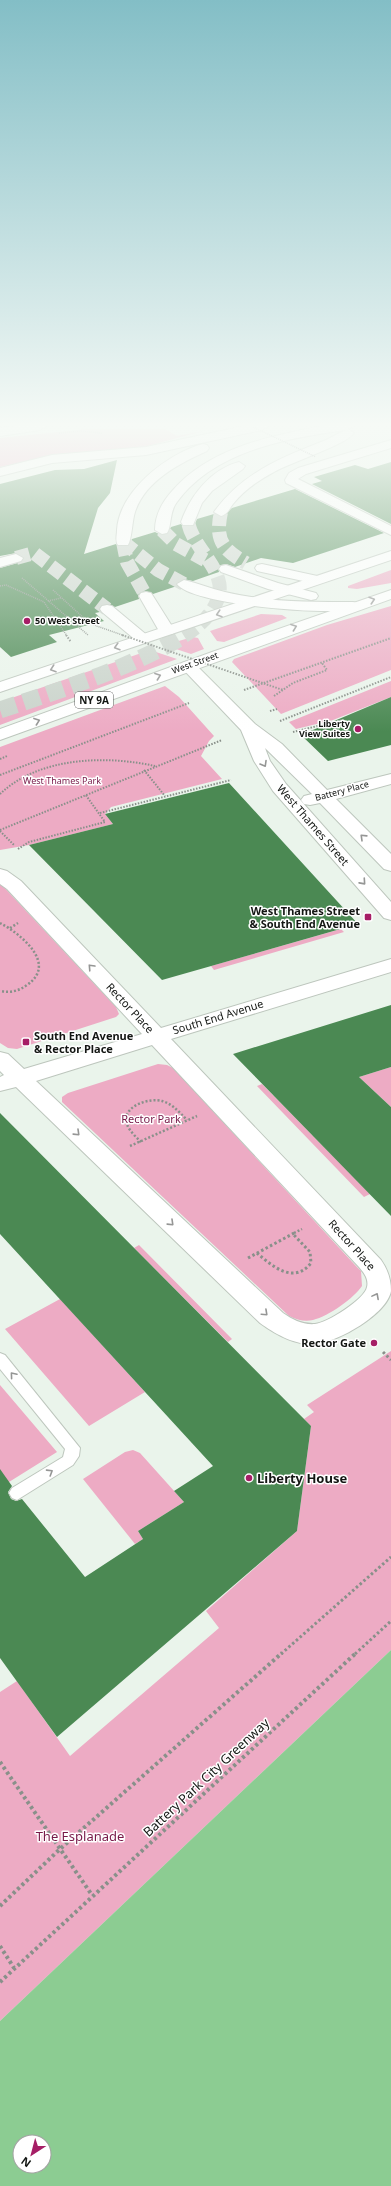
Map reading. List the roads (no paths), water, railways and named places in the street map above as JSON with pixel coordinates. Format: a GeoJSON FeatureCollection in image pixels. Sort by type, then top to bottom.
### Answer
{"type":"FeatureCollection","features":[{"type":"Feature","properties":{"kind":"main road"},"geometry":{"type":"LineString","coordinates":[[123,542],[124,528]]}},
{"type":"Feature","properties":{"kind":"main road"},"geometry":{"type":"LineString","coordinates":[[0,687],[256,602],[391,555]]}},
{"type":"Feature","properties":{"kind":"main road"},"geometry":{"type":"LineString","coordinates":[[0,563],[16,558]]}},
{"type":"Feature","properties":{"kind":"main road"},"geometry":{"type":"LineString","coordinates":[[246,563],[279,573],[317,580]]}},
{"type":"Feature","properties":{"kind":"main road"},"geometry":{"type":"LineString","coordinates":[[226,569],[288,591],[353,606]]}},
{"type":"Feature","properties":{"kind":"main road"},"geometry":{"type":"LineString","coordinates":[[184,584],[211,594],[256,602],[316,606],[353,606]]}},
{"type":"Feature","properties":{"kind":"main road","name":"West Street"},"geometry":{"type":"LineString","coordinates":[[0,735],[353,606],[391,594]]}},
{"type":"Feature","properties":{"kind":"main road"},"geometry":{"type":"LineString","coordinates":[[146,596],[167,631]]}},
{"type":"Feature","properties":{"kind":"main road"},"geometry":{"type":"LineString","coordinates":[[107,609],[143,639]]}},
{"type":"Feature","properties":{"kind":"main road","name":"West Thames Street"},"geometry":{"type":"LineString","coordinates":[[188,666],[249,728],[276,748],[322,797],[391,865]]}},
{"type":"Feature","properties":{"kind":"main road","name":"West Thames Street"},"geometry":{"type":"LineString","coordinates":[[249,728],[262,761],[294,804],[391,914]]}},
{"type":"Feature","properties":{"kind":"main road","name":"Battery Place"},"geometry":{"type":"LineString","coordinates":[[294,804],[391,778]]}},
{"type":"Feature","properties":{"kind":"main road","name":"Rector Place"},"geometry":{"type":"LineString","coordinates":[[0,875],[14,885],[368,1261],[378,1274],[380,1287],[375,1300],[364,1309],[332,1329],[317,1334],[299,1333],[284,1328],[10,1081],[0,1059]]}},
{"type":"Feature","properties":{"kind":"main road","name":"South End Avenue"},"geometry":{"type":"LineString","coordinates":[[10,1081],[391,965]]}},
{"type":"Feature","properties":{"kind":"lane"},"geometry":{"type":"LineString","coordinates":[[0,1359],[73,1448],[68,1461],[17,1493]]}},
{"type":"Feature","properties":{"kind":"tunnel"},"geometry":{"type":"LineString","coordinates":[[184,636],[208,616],[217,601],[220,590],[219,580],[215,571],[196,542],[190,528]]}},
{"type":"Feature","properties":{"kind":"tunnel"},"geometry":{"type":"LineString","coordinates":[[219,528],[222,543],[231,553],[246,563]]}},
{"type":"Feature","properties":{"kind":"tunnel"},"geometry":{"type":"LineString","coordinates":[[162,530],[176,544],[205,560]]}},
{"type":"Feature","properties":{"kind":"tunnel"},"geometry":{"type":"LineString","coordinates":[[146,596],[127,562],[123,542],[158,570],[184,584]]}},
{"type":"Feature","properties":{"kind":"tunnel"},"geometry":{"type":"LineString","coordinates":[[16,558],[34,553],[107,609]]}},
{"type":"Feature","properties":{"kind":"tunnel"},"geometry":{"type":"LineString","coordinates":[[0,710],[118,668],[185,635]]}},
{"type":"Feature","properties":{"kind":"place","name":"50 West Street"},"geometry":{"type":"Point","coordinates":[27,621]}},
{"type":"Feature","properties":{"kind":"place","name":"Liberty View Suites"},"geometry":{"type":"Point","coordinates":[358,729]}},
{"type":"Feature","properties":{"kind":"place","name":"West Thames Street & South End Avenue"},"geometry":{"type":"Point","coordinates":[368,917]}},
{"type":"Feature","properties":{"kind":"place","name":"South End Avenue & Rector Place"},"geometry":{"type":"Point","coordinates":[26,1042]}},
{"type":"Feature","properties":{"kind":"place","name":"Rector Gate"},"geometry":{"type":"Point","coordinates":[374,1343]}},
{"type":"Feature","properties":{"kind":"place","name":"Liberty House"},"geometry":{"type":"Point","coordinates":[249,1478]}},
{"type":"Feature","properties":{"kind":"park label","name":"West Thames Park"},"geometry":{"type":"Point","coordinates":[62,781]}},
{"type":"Feature","properties":{"kind":"park label","name":"Rector Park"},"geometry":{"type":"Point","coordinates":[151,1119]}},
{"type":"Feature","properties":{"kind":"park label","name":"The Esplanade"},"geometry":{"type":"Point","coordinates":[80,1836]}}]}
